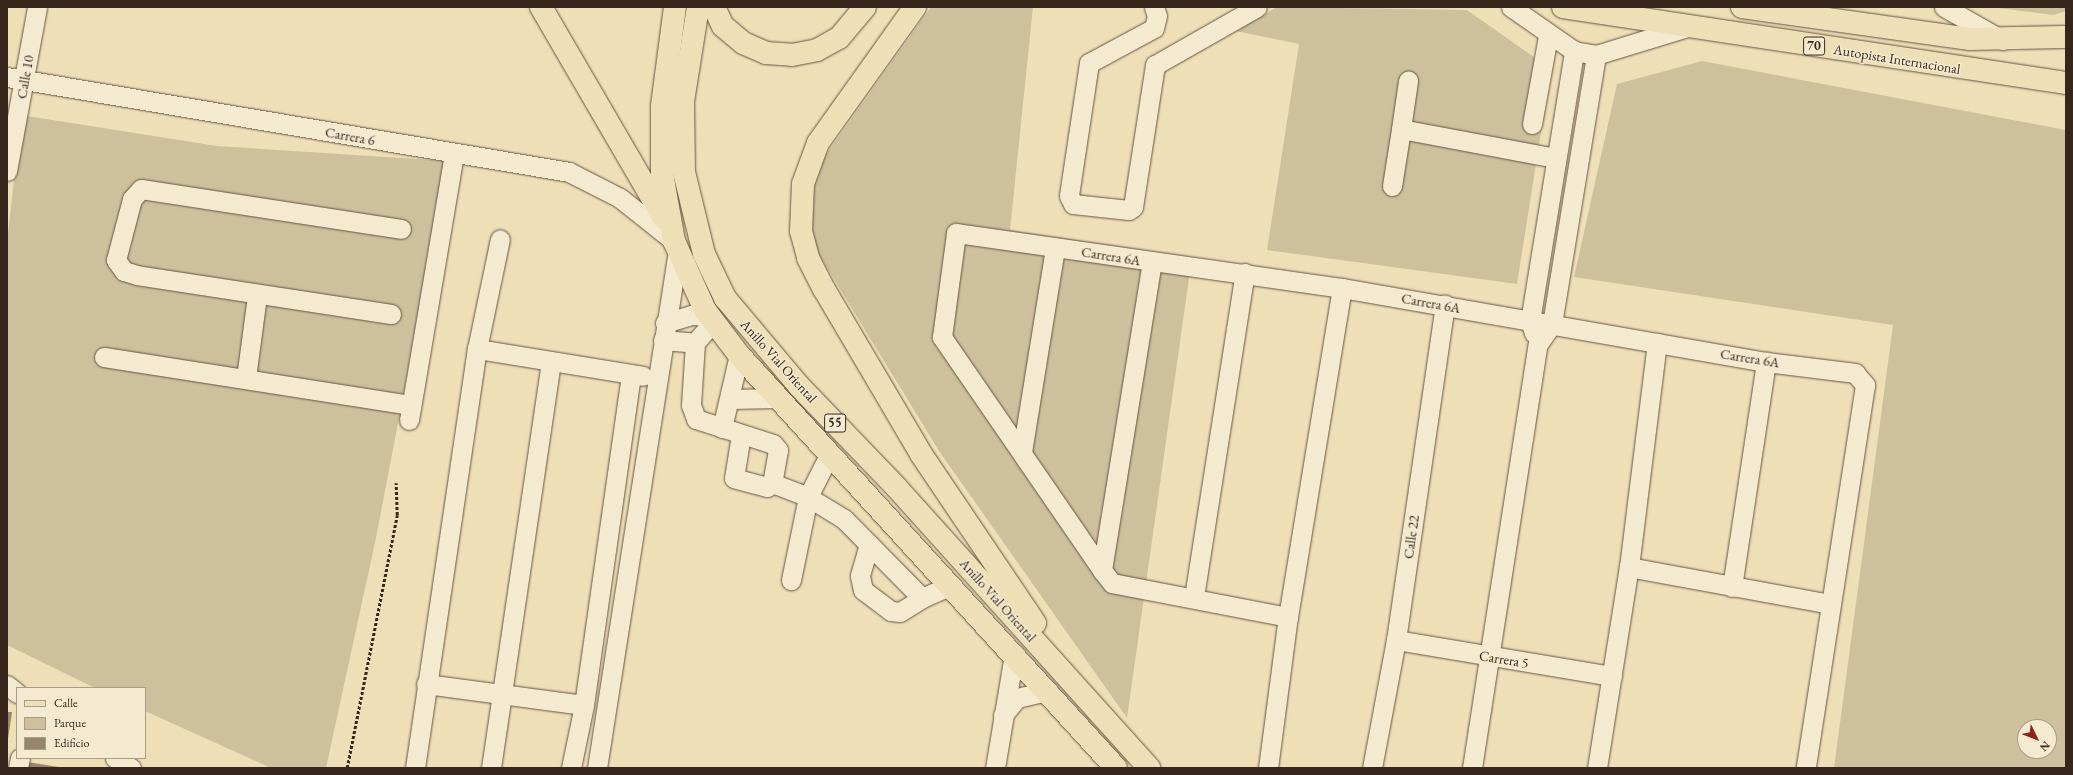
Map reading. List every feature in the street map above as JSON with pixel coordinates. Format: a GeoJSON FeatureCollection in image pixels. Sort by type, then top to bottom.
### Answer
{"type":"FeatureCollection","features":[{"type":"Feature","properties":{"kind":"main road"},"geometry":{"type":"LineString","coordinates":[[541,7],[674,240]]}},
{"type":"Feature","properties":{"kind":"main road","name":"Anillo Vial Oriental"},"geometry":{"type":"LineString","coordinates":[[675,7],[661,140],[674,240],[711,319],[739,355],[1048,691],[1116,768]]}},
{"type":"Feature","properties":{"kind":"main road","name":"Anillo Vial Oriental"},"geometry":{"type":"LineString","coordinates":[[698,7],[683,102],[684,172],[704,254],[725,298],[799,386],[897,488],[1149,768]]}},
{"type":"Feature","properties":{"kind":"main road"},"geometry":{"type":"LineString","coordinates":[[714,7],[723,26],[743,43],[766,53],[792,55],[817,50],[840,38],[865,7]]}},
{"type":"Feature","properties":{"kind":"main road"},"geometry":{"type":"LineString","coordinates":[[916,7],[818,144],[803,184],[801,231],[808,258],[828,295],[921,454],[1040,631],[1053,662]]}},
{"type":"Feature","properties":{"kind":"main road","name":"Autopista Internacional"},"geometry":{"type":"LineString","coordinates":[[1563,7],[1687,27],[2066,83]]}},
{"type":"Feature","properties":{"kind":"main road","name":"Autopista Internacional"},"geometry":{"type":"LineString","coordinates":[[1742,7],[1914,33],[2002,40],[2066,37]]}},
{"type":"Feature","properties":{"kind":"street","name":"Calle 10"},"geometry":{"type":"LineString","coordinates":[[7,171],[16,78],[38,7]]}},
{"type":"Feature","properties":{"kind":"street"},"geometry":{"type":"LineString","coordinates":[[1154,7],[1157,16],[1154,28],[1089,64],[1068,196],[1073,204],[1128,210],[1133,207],[1155,65],[1257,7]]}},
{"type":"Feature","properties":{"kind":"street"},"geometry":{"type":"LineString","coordinates":[[1511,7],[1548,36],[1574,51],[1596,55],[1687,27]]}},
{"type":"Feature","properties":{"kind":"street"},"geometry":{"type":"LineString","coordinates":[[1944,7],[2002,40]]}},
{"type":"Feature","properties":{"kind":"street"},"geometry":{"type":"LineString","coordinates":[[1532,124],[1548,36]]}},
{"type":"Feature","properties":{"kind":"street"},"geometry":{"type":"LineString","coordinates":[[1538,344],[1530,321],[1574,51]]}},
{"type":"Feature","properties":{"kind":"street"},"geometry":{"type":"LineString","coordinates":[[1472,768],[1488,656],[1538,344],[1552,324],[1596,55]]}},
{"type":"Feature","properties":{"kind":"street","name":"Carrera 6"},"geometry":{"type":"LineString","coordinates":[[16,78],[454,154],[569,172],[620,198],[674,240]]}},
{"type":"Feature","properties":{"kind":"street"},"geometry":{"type":"LineString","coordinates":[[1392,186],[1408,81]]}},
{"type":"Feature","properties":{"kind":"street"},"geometry":{"type":"LineString","coordinates":[[1401,129],[1556,158]]}},
{"type":"Feature","properties":{"kind":"street"},"geometry":{"type":"LineString","coordinates":[[104,357],[246,378],[410,412],[454,154]]}},
{"type":"Feature","properties":{"kind":"street"},"geometry":{"type":"LineString","coordinates":[[391,314],[257,296],[124,271],[116,260],[132,199],[141,189],[156,190],[401,229]]}},
{"type":"Feature","properties":{"kind":"street","name":"Carrera 6A"},"geometry":{"type":"LineString","coordinates":[[1022,452],[942,337],[956,233],[1342,288],[1766,362],[1855,373],[1865,385],[1831,604]]}},
{"type":"Feature","properties":{"kind":"street"},"geometry":{"type":"LineString","coordinates":[[415,768],[426,684],[477,349],[500,239]]}},
{"type":"Feature","properties":{"kind":"street"},"geometry":{"type":"LineString","coordinates":[[596,768],[658,378],[674,240]]}},
{"type":"Feature","properties":{"kind":"street"},"geometry":{"type":"LineString","coordinates":[[1055,248],[1022,452],[1112,583],[1194,597],[1288,617]]}},
{"type":"Feature","properties":{"kind":"street"},"geometry":{"type":"LineString","coordinates":[[1102,570],[1152,262]]}},
{"type":"Feature","properties":{"kind":"street"},"geometry":{"type":"LineString","coordinates":[[1194,597],[1245,273]]}},
{"type":"Feature","properties":{"kind":"street"},"geometry":{"type":"LineString","coordinates":[[1268,768],[1288,617],[1342,288]]}},
{"type":"Feature","properties":{"kind":"street"},"geometry":{"type":"LineString","coordinates":[[246,378],[257,296]]}},
{"type":"Feature","properties":{"kind":"street","name":"Calle 22"},"geometry":{"type":"LineString","coordinates":[[1372,768],[1396,640],[1445,305]]}},
{"type":"Feature","properties":{"kind":"street"},"geometry":{"type":"LineString","coordinates":[[664,331],[692,315],[711,319],[695,344],[691,405],[696,419],[741,435],[773,444],[778,450],[772,483],[767,487],[734,478],[741,435]]}},
{"type":"Feature","properties":{"kind":"street"},"geometry":{"type":"LineString","coordinates":[[664,331],[695,344]]}},
{"type":"Feature","properties":{"kind":"street"},"geometry":{"type":"LineString","coordinates":[[1597,768],[1628,567],[1657,343]]}},
{"type":"Feature","properties":{"kind":"street"},"geometry":{"type":"LineString","coordinates":[[477,349],[658,378]]}},
{"type":"Feature","properties":{"kind":"street"},"geometry":{"type":"LineString","coordinates":[[722,428],[730,399],[739,355]]}},
{"type":"Feature","properties":{"kind":"street"},"geometry":{"type":"LineString","coordinates":[[491,768],[552,362]]}},
{"type":"Feature","properties":{"kind":"street"},"geometry":{"type":"LineString","coordinates":[[1732,587],[1766,362]]}},
{"type":"Feature","properties":{"kind":"street"},"geometry":{"type":"LineString","coordinates":[[571,768],[584,706],[631,374]]}},
{"type":"Feature","properties":{"kind":"street"},"geometry":{"type":"LineString","coordinates":[[730,399],[778,398]]}},
{"type":"Feature","properties":{"kind":"street"},"geometry":{"type":"LineString","coordinates":[[791,580],[808,497],[830,453]]}},
{"type":"Feature","properties":{"kind":"street"},"geometry":{"type":"LineString","coordinates":[[772,483],[808,497],[828,507],[869,544],[922,598]]}},
{"type":"Feature","properties":{"kind":"street"},"geometry":{"type":"LineString","coordinates":[[869,544],[860,576],[863,590],[891,611],[900,612],[922,598],[951,585]]}},
{"type":"Feature","properties":{"kind":"street"},"geometry":{"type":"LineString","coordinates":[[1628,567],[1831,604],[1806,768]]}},
{"type":"Feature","properties":{"kind":"street","name":"Carrera 5"},"geometry":{"type":"LineString","coordinates":[[1396,640],[1612,676]]}},
{"type":"Feature","properties":{"kind":"street"},"geometry":{"type":"LineString","coordinates":[[996,768],[1003,715],[1014,654]]}},
{"type":"Feature","properties":{"kind":"street"},"geometry":{"type":"LineString","coordinates":[[426,684],[584,706]]}},
{"type":"Feature","properties":{"kind":"street"},"geometry":{"type":"LineString","coordinates":[[7,685],[16,691]]}},
{"type":"Feature","properties":{"kind":"street"},"geometry":{"type":"LineString","coordinates":[[1003,715],[1017,698],[1048,691]]}},
{"type":"Feature","properties":{"kind":"street"},"geometry":{"type":"LineString","coordinates":[[117,759],[131,768]]}},
{"type":"Feature","properties":{"kind":"path"},"geometry":{"type":"LineString","coordinates":[[347,768],[397,515],[396,483]]}},
{"type":"Feature","properties":{"kind":"green space"},"geometry":{"type":"Polygon","coordinates":[[[931,7],[1033,7],[1010,230],[1192,257],[1127,718],[939,451],[807,235],[815,170],[931,7]]]}},
{"type":"Feature","properties":{"kind":"green space"},"geometry":{"type":"Polygon","coordinates":[[[1277,7],[1467,10],[1551,69],[1517,284],[1267,250],[1299,44],[1236,31],[1277,7]]]}},
{"type":"Feature","properties":{"kind":"green space"},"geometry":{"type":"Polygon","coordinates":[[[1990,7],[2066,7],[2066,11],[2053,15],[1990,7]]]}},
{"type":"Feature","properties":{"kind":"green space"},"geometry":{"type":"Polygon","coordinates":[[[1702,61],[2066,130],[2066,768],[1834,768],[1893,325],[1574,277],[1617,84],[1702,61]]]}},
{"type":"Feature","properties":{"kind":"green space"},"geometry":{"type":"Polygon","coordinates":[[[21,115],[217,146],[448,161],[376,538],[326,768],[271,768],[146,711],[146,687],[93,687],[7,645],[7,244],[21,115]]]}},
{"type":"Feature","properties":{"kind":"building"},"geometry":{"type":"Polygon","coordinates":[[[7,712],[12,712],[8,739],[7,739],[7,712]]]}},
{"type":"Feature","properties":{"kind":"building"},"geometry":{"type":"Polygon","coordinates":[[[27,762],[59,767],[59,768],[26,768],[27,762]]]}}]}
